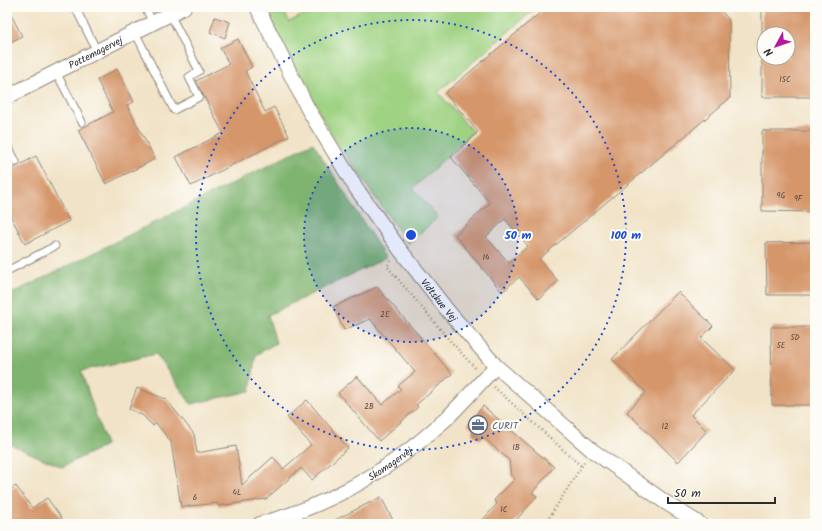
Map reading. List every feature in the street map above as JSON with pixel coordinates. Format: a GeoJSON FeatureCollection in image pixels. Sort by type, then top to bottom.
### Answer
{"type":"FeatureCollection","features":[{"type":"Feature","properties":{"kind":"street","name":"Pottemagervej"},"geometry":{"type":"LineString","coordinates":[[7,97],[184,7]]}},
{"type":"Feature","properties":{"kind":"street","name":"Vidtskue Vej"},"geometry":{"type":"LineString","coordinates":[[257,7],[308,109],[356,188],[401,251],[448,311],[496,366],[593,451],[665,502],[700,524]]}},
{"type":"Feature","properties":{"kind":"street","name":"Skomagervej"},"geometry":{"type":"LineString","coordinates":[[260,524],[319,504],[367,479],[390,464],[416,445],[448,417],[496,366]]}},
{"type":"Feature","properties":{"kind":"lane"},"geometry":{"type":"LineString","coordinates":[[75,7],[97,51]]}},
{"type":"Feature","properties":{"kind":"lane"},"geometry":{"type":"LineString","coordinates":[[145,7],[153,23]]}},
{"type":"Feature","properties":{"kind":"lane"},"geometry":{"type":"LineString","coordinates":[[135,32],[174,110],[199,97],[189,77],[199,72],[170,14]]}},
{"type":"Feature","properties":{"kind":"lane"},"geometry":{"type":"LineString","coordinates":[[56,72],[82,122]]}},
{"type":"Feature","properties":{"kind":"lane"},"geometry":{"type":"LineString","coordinates":[[7,144],[16,162]]}},
{"type":"Feature","properties":{"kind":"lane"},"geometry":{"type":"LineString","coordinates":[[7,271],[55,246]]}},
{"type":"Feature","properties":{"kind":"path"},"geometry":{"type":"LineString","coordinates":[[545,524],[581,466],[593,451]]}},
{"type":"Feature","properties":{"kind":"green space"},"geometry":{"type":"Polygon","coordinates":[[[265,7],[282,7],[289,22],[319,7],[537,7],[438,92],[473,132],[413,188],[438,217],[408,244],[333,137],[276,31],[265,7]]]}},
{"type":"Feature","properties":{"kind":"green space"},"geometry":{"type":"Polygon","coordinates":[[[313,143],[386,258],[268,315],[276,343],[256,355],[250,391],[191,404],[156,354],[81,371],[106,445],[62,467],[7,443],[7,296],[313,143]]]}},
{"type":"Feature","properties":{"kind":"building"},"geometry":{"type":"Polygon","coordinates":[[[7,7],[22,36],[7,44],[7,7]]]}},
{"type":"Feature","properties":{"kind":"building"},"geometry":{"type":"Polygon","coordinates":[[[547,7],[718,7],[729,20],[730,98],[539,259],[558,281],[539,299],[519,277],[502,292],[455,235],[490,203],[451,157],[478,132],[445,93],[547,7]],[[505,219],[486,237],[509,263],[528,246],[505,219]]]}},
{"type":"Feature","properties":{"kind":"building"},"geometry":{"type":"Polygon","coordinates":[[[762,7],[815,7],[815,97],[762,97],[762,66],[796,66],[796,26],[762,26],[762,7]]]}},
{"type":"Feature","properties":{"kind":"building"},"geometry":{"type":"Polygon","coordinates":[[[215,17],[230,22],[225,38],[210,32],[215,17]]]}},
{"type":"Feature","properties":{"kind":"building"},"geometry":{"type":"Polygon","coordinates":[[[238,39],[252,67],[245,71],[265,112],[274,107],[289,136],[191,186],[176,157],[223,133],[196,81],[229,64],[220,48],[238,39]]]}},
{"type":"Feature","properties":{"kind":"building"},"geometry":{"type":"Polygon","coordinates":[[[117,69],[134,102],[127,105],[155,159],[106,184],[78,130],[113,112],[97,80],[117,69]]]}},
{"type":"Feature","properties":{"kind":"building"},"geometry":{"type":"Polygon","coordinates":[[[762,131],[815,131],[815,212],[762,211],[762,131]]]}},
{"type":"Feature","properties":{"kind":"building"},"geometry":{"type":"Polygon","coordinates":[[[36,156],[69,221],[25,244],[7,209],[7,172],[36,156]]]}},
{"type":"Feature","properties":{"kind":"building"},"geometry":{"type":"Polygon","coordinates":[[[815,242],[815,295],[767,295],[766,243],[815,242]]]}},
{"type":"Feature","properties":{"kind":"building"},"geometry":{"type":"Polygon","coordinates":[[[377,287],[452,374],[416,405],[418,407],[379,441],[338,393],[357,376],[382,405],[401,389],[398,386],[415,372],[370,319],[344,330],[333,307],[377,287]]]}},
{"type":"Feature","properties":{"kind":"building"},"geometry":{"type":"Polygon","coordinates":[[[678,292],[713,326],[701,338],[735,370],[691,415],[707,431],[678,462],[627,412],[646,392],[612,359],[678,292]]]}},
{"type":"Feature","properties":{"kind":"building"},"geometry":{"type":"Polygon","coordinates":[[[771,327],[815,327],[815,405],[772,405],[771,327]]]}},
{"type":"Feature","properties":{"kind":"building"},"geometry":{"type":"Polygon","coordinates":[[[137,388],[166,399],[194,434],[197,453],[236,446],[242,485],[273,457],[283,469],[311,445],[287,417],[307,400],[348,448],[312,480],[301,468],[266,499],[218,506],[218,503],[181,507],[171,442],[156,423],[153,426],[142,415],[129,409],[137,388]]]}},
{"type":"Feature","properties":{"kind":"building"},"geometry":{"type":"Polygon","coordinates":[[[483,406],[554,467],[532,493],[537,496],[513,524],[479,524],[497,504],[494,500],[515,479],[511,476],[509,460],[483,437],[480,440],[471,433],[474,430],[468,424],[483,406]]]}},
{"type":"Feature","properties":{"kind":"building"},"geometry":{"type":"Polygon","coordinates":[[[16,486],[32,508],[47,498],[63,520],[57,524],[7,524],[7,492],[16,486]]]}},
{"type":"Feature","properties":{"kind":"building"},"geometry":{"type":"Polygon","coordinates":[[[381,497],[395,524],[327,524],[381,497]]]}},
{"type":"Feature","properties":{"kind":"place","name":"CURIT"},"geometry":{"type":"Point","coordinates":[478,425]}}]}
